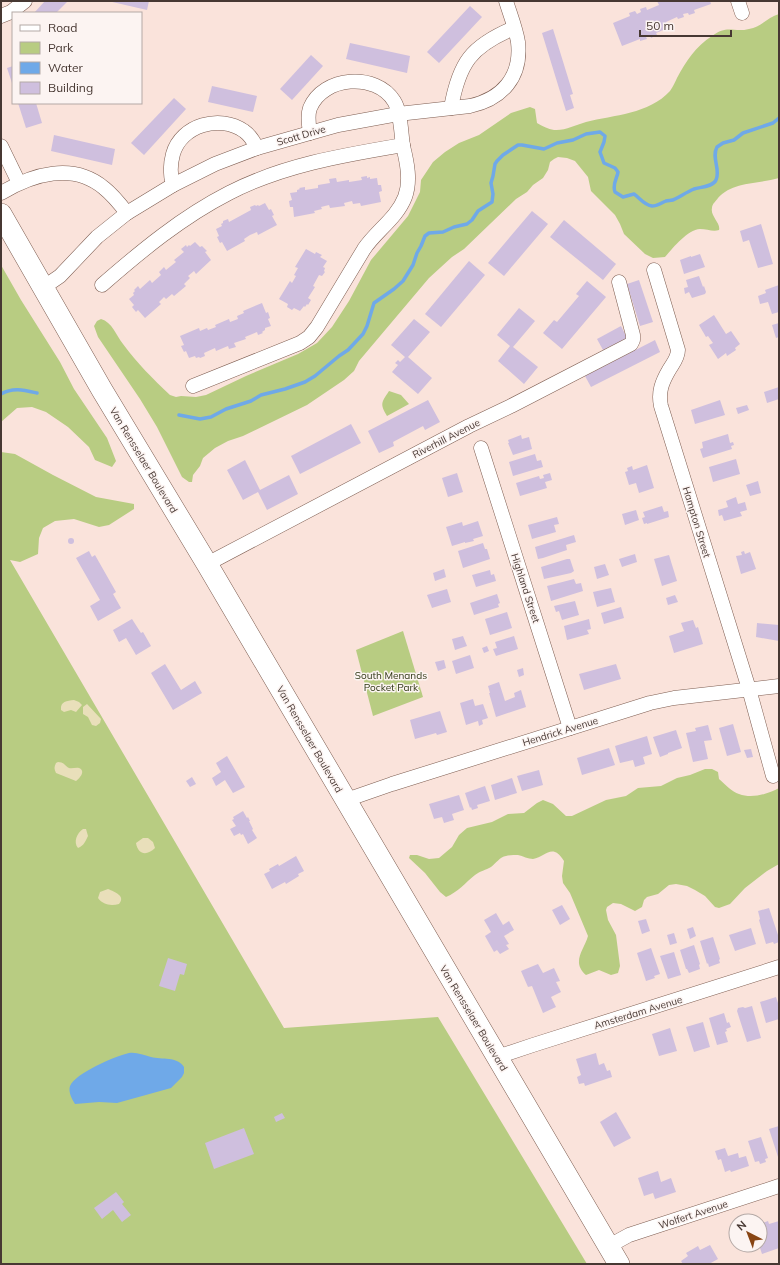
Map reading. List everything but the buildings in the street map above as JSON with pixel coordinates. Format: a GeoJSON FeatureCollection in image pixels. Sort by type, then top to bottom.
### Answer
{"type":"FeatureCollection","features":[{"type":"Feature","properties":{"kind":"main road","name":"Van Rensselaer Boulevard"},"geometry":{"type":"LineString","coordinates":[[1,214],[102,390],[346,800],[619,1264]]}},
{"type":"Feature","properties":{"kind":"street"},"geometry":{"type":"LineString","coordinates":[[1,16],[11,12],[25,1]]}},
{"type":"Feature","properties":{"kind":"street","name":"Scott Drive"},"geometry":{"type":"LineString","coordinates":[[44,287],[60,276],[97,237],[127,213],[173,185],[216,164],[257,148],[310,132],[398,114],[470,106],[485,102],[498,95],[509,83],[516,69],[518,59],[518,41],[506,1]]}},
{"type":"Feature","properties":{"kind":"street"},"geometry":{"type":"LineString","coordinates":[[451,108],[457,80],[470,56],[497,35],[514,28]]}},
{"type":"Feature","properties":{"kind":"street"},"geometry":{"type":"LineString","coordinates":[[193,386],[300,343],[313,333],[364,249],[394,215],[403,201],[407,190],[408,175],[406,154],[397,106],[393,99],[378,86],[368,82],[358,82],[339,84],[326,90],[313,102],[310,109],[310,132]]}},
{"type":"Feature","properties":{"kind":"street"},"geometry":{"type":"LineString","coordinates":[[173,185],[170,175],[173,154],[181,140],[192,130],[198,127],[218,123],[236,126],[248,134],[257,148]]}},
{"type":"Feature","properties":{"kind":"street"},"geometry":{"type":"LineString","coordinates":[[1,146],[19,183]]}},
{"type":"Feature","properties":{"kind":"street"},"geometry":{"type":"LineString","coordinates":[[102,285],[153,242],[212,202],[241,187],[270,175],[307,164],[358,152],[404,146]]}},
{"type":"Feature","properties":{"kind":"street"},"geometry":{"type":"LineString","coordinates":[[1,193],[19,183],[42,175],[62,172],[78,174],[92,180],[104,188],[114,196],[127,213]]}},
{"type":"Feature","properties":{"kind":"street","name":"Hampton Street"},"geometry":{"type":"LineString","coordinates":[[654,270],[678,350],[677,357],[662,382],[660,396],[661,406],[749,689],[773,776]]}},
{"type":"Feature","properties":{"kind":"street","name":"Riverhill Avenue"},"geometry":{"type":"LineString","coordinates":[[206,564],[469,426],[631,344],[633,335],[619,282]]}},
{"type":"Feature","properties":{"kind":"street","name":"Highland Street"},"geometry":{"type":"LineString","coordinates":[[481,448],[570,728]]}},
{"type":"Feature","properties":{"kind":"street","name":"Hendrick Avenue"},"geometry":{"type":"LineString","coordinates":[[346,800],[570,728],[661,701],[779,686]]}},
{"type":"Feature","properties":{"kind":"street","name":"Amsterdam Avenue"},"geometry":{"type":"LineString","coordinates":[[497,1057],[540,1042],[779,967]]}},
{"type":"Feature","properties":{"kind":"street","name":"Wolfert Avenue"},"geometry":{"type":"LineString","coordinates":[[609,1246],[629,1235],[779,1186]]}},
{"type":"Feature","properties":{"kind":"green space"},"geometry":{"type":"Polygon","coordinates":[[[779,14],[779,178],[739,186],[724,193],[718,198],[713,204],[712,211],[719,230],[695,230],[685,236],[665,257],[653,258],[645,254],[624,234],[615,215],[591,191],[588,177],[575,161],[558,157],[550,162],[548,170],[543,178],[533,185],[527,192],[516,199],[464,249],[452,257],[429,278],[359,361],[354,371],[344,380],[307,405],[215,448],[203,458],[200,466],[193,475],[192,482],[189,482],[182,477],[157,427],[98,337],[94,326],[97,321],[101,319],[108,323],[114,329],[123,344],[151,377],[170,395],[176,397],[196,397],[206,395],[298,354],[317,343],[332,327],[349,301],[371,260],[408,216],[420,192],[421,180],[433,162],[445,152],[459,143],[479,135],[511,113],[530,107],[535,109],[537,123],[554,130],[558,130],[631,112],[652,105],[662,99],[670,91],[692,54],[706,40],[722,30],[743,30],[753,28],[779,14]]]}},
{"type":"Feature","properties":{"kind":"green space"},"geometry":{"type":"Polygon","coordinates":[[[1,265],[60,362],[74,389],[107,438],[116,461],[112,467],[95,460],[89,447],[68,427],[46,412],[32,407],[17,408],[1,422],[1,265]]]}},
{"type":"Feature","properties":{"kind":"green space"},"geometry":{"type":"Polygon","coordinates":[[[389,391],[401,395],[409,404],[387,416],[382,404],[389,391]]]}},
{"type":"Feature","properties":{"kind":"green space"},"geometry":{"type":"Polygon","coordinates":[[[1,452],[15,454],[96,497],[134,504],[134,509],[109,525],[99,527],[74,519],[55,521],[43,528],[39,538],[38,554],[20,562],[10,560],[284,1028],[438,1017],[587,1264],[1,1264],[1,452]]]}},
{"type":"Feature","properties":{"kind":"green space","name":"South Menands Pocket Park"},"geometry":{"type":"Polygon","coordinates":[[[403,631],[423,697],[373,716],[356,650],[403,631]]]}},
{"type":"Feature","properties":{"kind":"green space"},"geometry":{"type":"Polygon","coordinates":[[[705,769],[712,769],[718,772],[719,779],[736,793],[754,796],[779,788],[779,864],[767,871],[745,888],[730,904],[719,908],[715,907],[705,896],[695,890],[687,886],[676,884],[669,885],[658,894],[647,897],[644,900],[642,907],[635,911],[621,904],[613,903],[607,907],[606,910],[608,920],[616,935],[620,966],[618,973],[611,975],[599,970],[586,975],[579,965],[580,956],[588,936],[570,893],[563,883],[562,876],[564,861],[556,852],[552,851],[533,859],[518,855],[509,855],[504,857],[491,867],[477,874],[458,890],[446,897],[440,892],[425,873],[409,858],[410,855],[417,855],[429,859],[439,858],[452,847],[459,835],[467,828],[492,822],[508,814],[524,813],[543,800],[553,804],[566,816],[572,816],[606,800],[626,796],[638,788],[661,786],[677,778],[705,769]]]}},
{"type":"Feature","properties":{"kind":"sand"},"geometry":{"type":"Polygon","coordinates":[[[74,700],[82,705],[76,712],[71,710],[64,712],[61,710],[63,703],[74,700]]]}},
{"type":"Feature","properties":{"kind":"sand"},"geometry":{"type":"Polygon","coordinates":[[[87,704],[101,719],[100,723],[96,726],[92,725],[88,717],[83,714],[83,707],[87,704]]]}},
{"type":"Feature","properties":{"kind":"sand"},"geometry":{"type":"Polygon","coordinates":[[[56,763],[63,763],[69,768],[81,769],[81,776],[76,781],[56,773],[55,767],[56,763]]]}},
{"type":"Feature","properties":{"kind":"sand"},"geometry":{"type":"Polygon","coordinates":[[[83,829],[86,829],[88,836],[86,841],[78,848],[76,838],[83,829]]]}},
{"type":"Feature","properties":{"kind":"sand"},"geometry":{"type":"Polygon","coordinates":[[[143,838],[148,838],[153,842],[155,848],[152,851],[143,853],[139,850],[136,843],[143,838]]]}},
{"type":"Feature","properties":{"kind":"sand"},"geometry":{"type":"Polygon","coordinates":[[[108,889],[119,895],[121,901],[119,904],[107,904],[98,898],[100,892],[108,889]]]}},
{"type":"Feature","properties":{"kind":"water"},"geometry":{"type":"Polygon","coordinates":[[[129,1053],[137,1053],[155,1058],[177,1061],[184,1067],[184,1073],[171,1088],[117,1103],[99,1102],[75,1104],[70,1091],[70,1086],[73,1081],[96,1066],[129,1053]]]}},
{"type":"Feature","properties":{"kind":"waterway"},"geometry":{"type":"LineString","coordinates":[[179,415],[200,419],[211,417],[226,409],[251,401],[261,395],[305,382],[348,350],[363,334],[374,303],[403,281],[413,265],[425,236],[429,233],[443,232],[454,227],[467,224],[472,220],[478,211],[492,202],[493,194],[491,183],[495,164],[503,155],[518,145],[544,149],[557,143],[573,140],[586,134],[600,132],[605,136],[600,152],[604,163],[615,168],[618,172],[614,184],[615,192],[623,197],[634,194],[642,201],[654,206],[666,201],[674,200],[694,189],[712,184],[716,180],[717,176],[715,155],[717,147],[723,143],[734,140],[743,133],[773,123],[779,118]]}},
{"type":"Feature","properties":{"kind":"waterway"},"geometry":{"type":"LineString","coordinates":[[1,394],[10,390],[23,390],[37,393]]}}]}
